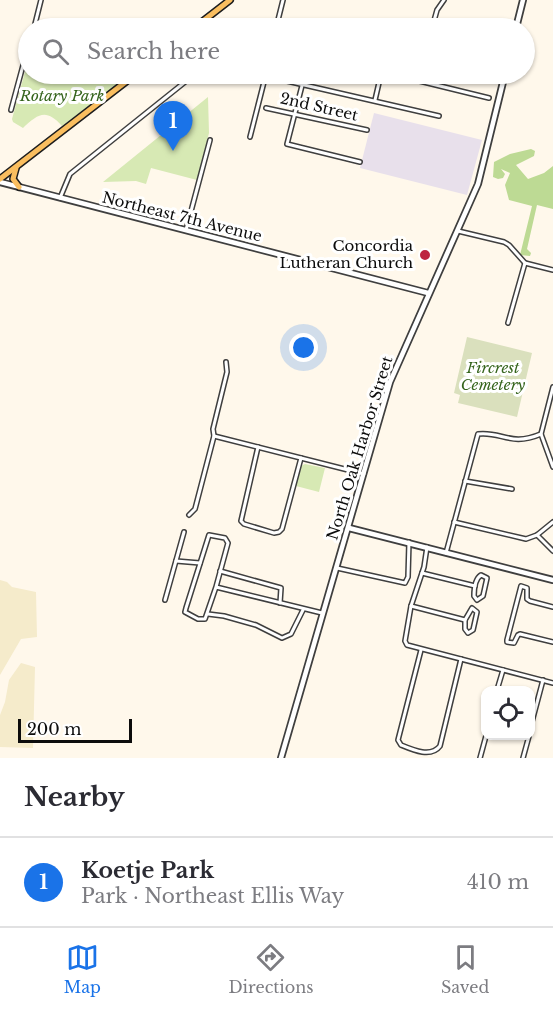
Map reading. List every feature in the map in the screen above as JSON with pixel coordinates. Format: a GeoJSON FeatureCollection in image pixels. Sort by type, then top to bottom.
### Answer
{"type":"FeatureCollection","features":[{"type":"Feature","properties":{"kind":"main road"},"geometry":{"type":"LineString","coordinates":[[208,18],[230,0]]}},
{"type":"Feature","properties":{"kind":"main road"},"geometry":{"type":"LineString","coordinates":[[0,180],[123,84]]}},
{"type":"Feature","properties":{"kind":"main road"},"geometry":{"type":"LineString","coordinates":[[17,165],[13,178],[19,187]]}},
{"type":"Feature","properties":{"kind":"street"},"geometry":{"type":"LineString","coordinates":[[36,18],[41,0]]}},
{"type":"Feature","properties":{"kind":"street"},"geometry":{"type":"LineString","coordinates":[[278,18],[283,0]]}},
{"type":"Feature","properties":{"kind":"street"},"geometry":{"type":"LineString","coordinates":[[434,18],[436,10],[444,0]]}},
{"type":"Feature","properties":{"kind":"street"},"geometry":{"type":"LineString","coordinates":[[518,18],[523,0]]}},
{"type":"Feature","properties":{"kind":"street"},"geometry":{"type":"LineString","coordinates":[[11,110],[18,84]]}},
{"type":"Feature","properties":{"kind":"street"},"geometry":{"type":"LineString","coordinates":[[60,198],[70,174],[182,84]]}},
{"type":"Feature","properties":{"kind":"street"},"geometry":{"type":"LineString","coordinates":[[250,136],[263,84]]}},
{"type":"Feature","properties":{"kind":"street"},"geometry":{"type":"LineString","coordinates":[[302,84],[287,144],[360,162]]}},
{"type":"Feature","properties":{"kind":"street"},"geometry":{"type":"LineString","coordinates":[[306,84],[439,116]]}},
{"type":"Feature","properties":{"kind":"street"},"geometry":{"type":"LineString","coordinates":[[375,100],[379,84]]}},
{"type":"Feature","properties":{"kind":"street"},"geometry":{"type":"LineString","coordinates":[[432,84],[489,98]]}},
{"type":"Feature","properties":{"kind":"street","name":"North Oak Harbor Street"},"geometry":{"type":"LineString","coordinates":[[281,758],[390,381],[478,184],[503,84]]}},
{"type":"Feature","properties":{"kind":"street","name":"2nd Street"},"geometry":{"type":"LineString","coordinates":[[266,108],[367,130]]}},
{"type":"Feature","properties":{"kind":"street"},"geometry":{"type":"LineString","coordinates":[[186,230],[210,140]]}},
{"type":"Feature","properties":{"kind":"street","name":"Northeast 7th Avenue"},"geometry":{"type":"LineString","coordinates":[[0,180],[60,198],[428,292]]}},
{"type":"Feature","properties":{"kind":"street"},"geometry":{"type":"LineString","coordinates":[[458,231],[504,242],[525,263],[553,270]]}},
{"type":"Feature","properties":{"kind":"street"},"geometry":{"type":"LineString","coordinates":[[508,323],[525,263]]}},
{"type":"Feature","properties":{"kind":"street"},"geometry":{"type":"LineString","coordinates":[[189,516],[195,509],[214,436],[213,429],[227,372],[226,362]]}},
{"type":"Feature","properties":{"kind":"street"},"geometry":{"type":"LineString","coordinates":[[553,387],[541,435],[553,467]]}},
{"type":"Feature","properties":{"kind":"street"},"geometry":{"type":"LineString","coordinates":[[446,553],[478,434],[484,433],[513,440],[525,440],[541,435]]}},
{"type":"Feature","properties":{"kind":"street"},"geometry":{"type":"LineString","coordinates":[[214,436],[364,474]]}},
{"type":"Feature","properties":{"kind":"street"},"geometry":{"type":"LineString","coordinates":[[258,447],[241,520],[244,524],[274,533],[282,529],[301,458]]}},
{"type":"Feature","properties":{"kind":"street"},"geometry":{"type":"LineString","coordinates":[[465,481],[512,489]]}},
{"type":"Feature","properties":{"kind":"street"},"geometry":{"type":"LineString","coordinates":[[454,522],[526,539],[537,535],[553,522]]}},
{"type":"Feature","properties":{"kind":"street"},"geometry":{"type":"LineString","coordinates":[[349,528],[553,580]]}},
{"type":"Feature","properties":{"kind":"street"},"geometry":{"type":"LineString","coordinates":[[165,600],[184,532]]}},
{"type":"Feature","properties":{"kind":"street"},"geometry":{"type":"LineString","coordinates":[[209,535],[221,535],[225,538],[228,543],[216,587],[208,614],[202,620],[185,612],[200,563],[209,535]]}},
{"type":"Feature","properties":{"kind":"street"},"geometry":{"type":"LineString","coordinates":[[537,535],[553,551]]}},
{"type":"Feature","properties":{"kind":"street"},"geometry":{"type":"LineString","coordinates":[[337,568],[405,584],[408,577],[409,543]]}},
{"type":"Feature","properties":{"kind":"street"},"geometry":{"type":"LineString","coordinates":[[427,547],[422,573],[411,606],[405,641],[410,647],[553,683]]}},
{"type":"Feature","properties":{"kind":"street"},"geometry":{"type":"LineString","coordinates":[[176,561],[200,563]]}},
{"type":"Feature","properties":{"kind":"street"},"geometry":{"type":"LineString","coordinates":[[220,571],[281,588],[280,604]]}},
{"type":"Feature","properties":{"kind":"street"},"geometry":{"type":"LineString","coordinates":[[422,573],[475,586]]}},
{"type":"Feature","properties":{"kind":"street"},"geometry":{"type":"LineString","coordinates":[[479,576],[485,576],[483,597],[479,600],[474,596],[475,586],[479,576]]}},
{"type":"Feature","properties":{"kind":"street"},"geometry":{"type":"LineString","coordinates":[[553,607],[530,601],[527,599],[527,588],[520,586],[507,640],[507,642],[514,643],[520,634],[553,642]]}},
{"type":"Feature","properties":{"kind":"street"},"geometry":{"type":"LineString","coordinates":[[216,587],[322,613]]}},
{"type":"Feature","properties":{"kind":"street"},"geometry":{"type":"LineString","coordinates":[[411,606],[465,620]]}},
{"type":"Feature","properties":{"kind":"street"},"geometry":{"type":"LineString","coordinates":[[475,609],[477,612],[471,633],[465,631],[465,620],[469,610],[475,609]]}},
{"type":"Feature","properties":{"kind":"street"},"geometry":{"type":"LineString","coordinates":[[208,614],[256,625],[282,638],[291,634],[303,610]]}},
{"type":"Feature","properties":{"kind":"street"},"geometry":{"type":"LineString","coordinates":[[421,650],[398,740],[401,745],[421,751],[433,752],[440,746],[461,659]]}},
{"type":"Feature","properties":{"kind":"street"},"geometry":{"type":"LineString","coordinates":[[498,686],[503,670]]}},
{"type":"Feature","properties":{"kind":"street"},"geometry":{"type":"LineString","coordinates":[[535,713],[543,680]]}},
{"type":"Feature","properties":{"kind":"street"},"geometry":{"type":"LineString","coordinates":[[480,758],[485,740]]}},
{"type":"Feature","properties":{"kind":"street"},"geometry":{"type":"LineString","coordinates":[[523,758],[528,740]]}},
{"type":"Feature","properties":{"kind":"shaded area"},"geometry":{"type":"Polygon","coordinates":[[[374,113],[482,140],[467,195],[360,168],[374,113]]]}},
{"type":"Feature","properties":{"kind":"shaded area"},"geometry":{"type":"Polygon","coordinates":[[[0,580],[12,587],[36,592],[37,637],[21,639],[0,675],[0,580]]]}},
{"type":"Feature","properties":{"kind":"shaded area"},"geometry":{"type":"Polygon","coordinates":[[[21,663],[35,667],[33,748],[0,747],[0,715],[9,680],[21,663]]]}},
{"type":"Feature","properties":{"kind":"green space","name":"Rotary Park"},"geometry":{"type":"Polygon","coordinates":[[[22,84],[118,84],[62,126],[47,115],[38,116],[23,128],[12,119],[22,84]]]}},
{"type":"Feature","properties":{"kind":"green space"},"geometry":{"type":"Polygon","coordinates":[[[208,97],[209,133],[197,180],[151,168],[146,184],[136,181],[103,182],[208,97]]]}},
{"type":"Feature","properties":{"kind":"green space"},"geometry":{"type":"Polygon","coordinates":[[[531,149],[535,151],[534,156],[516,165],[528,179],[544,173],[553,166],[553,209],[537,205],[527,249],[531,253],[530,256],[520,255],[532,206],[509,200],[505,185],[510,173],[501,169],[505,174],[503,178],[493,177],[494,162],[510,154],[531,149]]]}},
{"type":"Feature","properties":{"kind":"green space","name":"Fircrest Cemetery"},"geometry":{"type":"Polygon","coordinates":[[[467,337],[532,353],[517,417],[458,403],[460,395],[454,393],[467,337]]]}},
{"type":"Feature","properties":{"kind":"green space"},"geometry":{"type":"Polygon","coordinates":[[[305,464],[325,468],[319,492],[296,486],[301,466],[305,464]]]}},
{"type":"Feature","properties":{"kind":"place","name":"Koetje Park"},"geometry":{"type":"Point","coordinates":[173,151]}},
{"type":"Feature","properties":{"kind":"place","name":"Concordia Lutheran Church"},"geometry":{"type":"Point","coordinates":[425,255]}}]}
